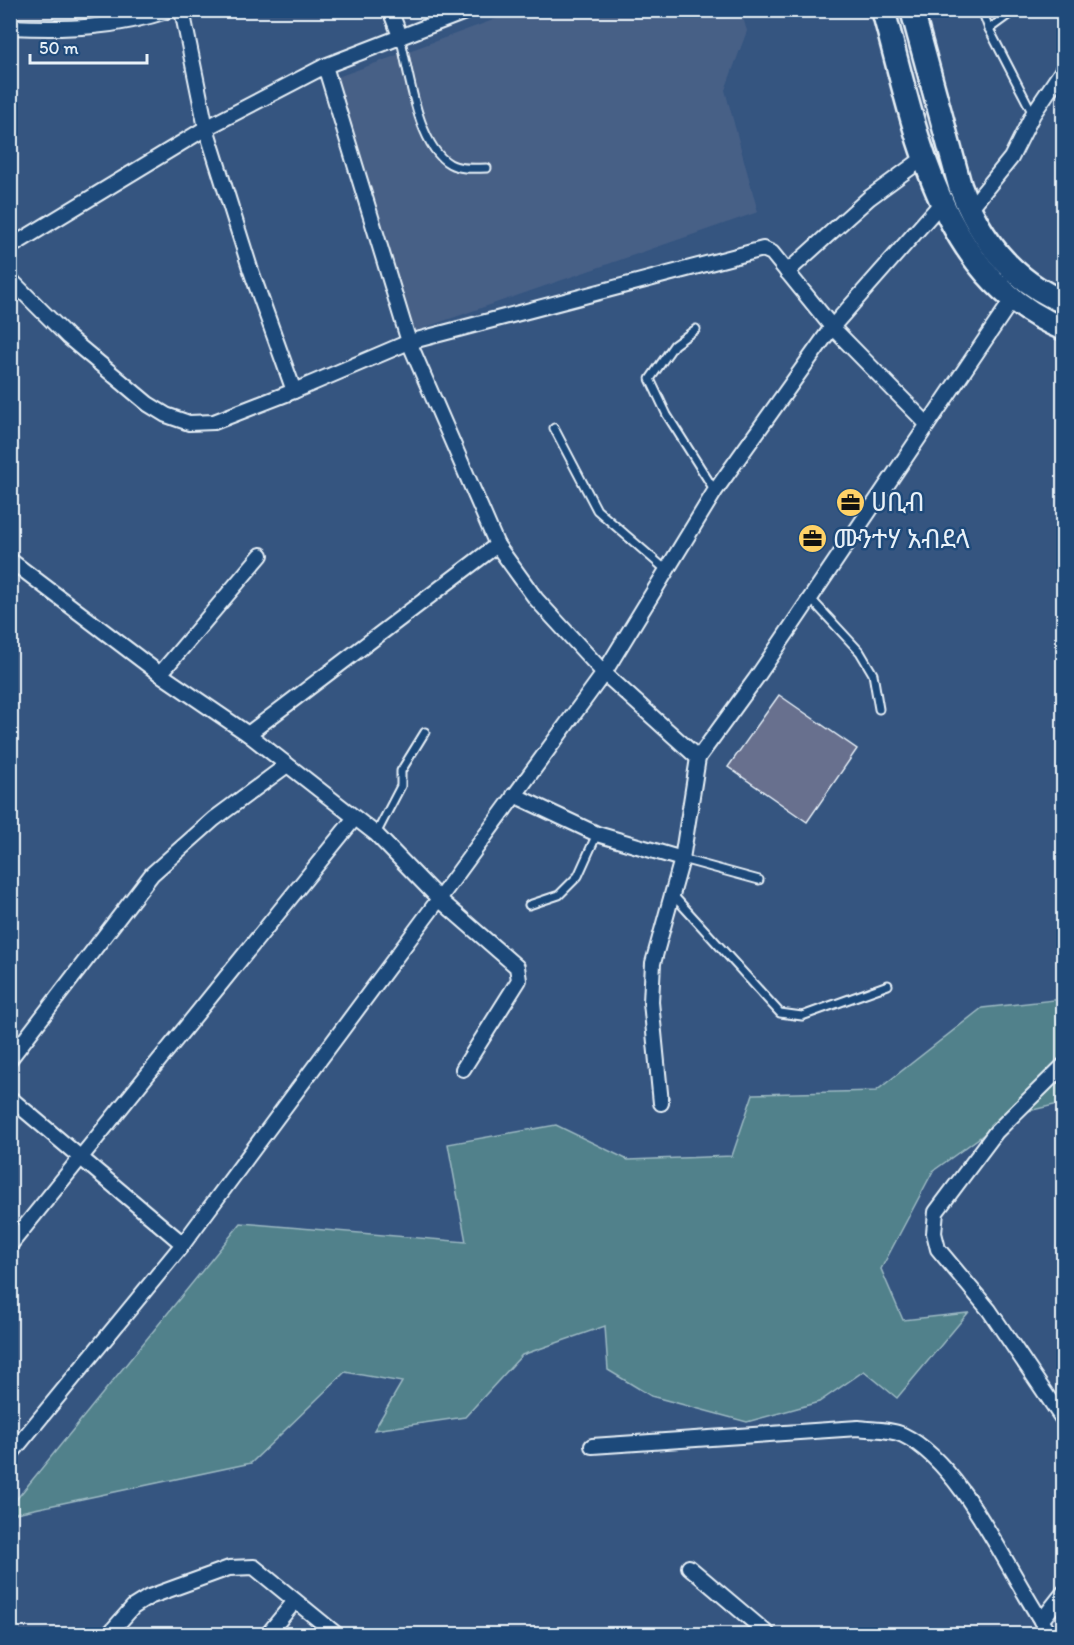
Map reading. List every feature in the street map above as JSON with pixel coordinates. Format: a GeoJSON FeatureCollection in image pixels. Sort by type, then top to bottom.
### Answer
{"type":"FeatureCollection","features":[{"type":"Feature","properties":{"kind":"main road"},"geometry":{"type":"LineString","coordinates":[[883,10],[925,157],[942,202],[962,244],[999,289],[1012,300],[1045,321],[1064,329]]}},
{"type":"Feature","properties":{"kind":"main road"},"geometry":{"type":"LineString","coordinates":[[912,10],[960,186],[969,210],[990,245],[1009,266],[1047,295],[1064,302]]}},
{"type":"Feature","properties":{"kind":"street"},"geometry":{"type":"LineString","coordinates":[[10,27],[59,30],[170,10]]}},
{"type":"Feature","properties":{"kind":"street"},"geometry":{"type":"LineString","coordinates":[[182,10],[206,128],[250,268],[294,391]]}},
{"type":"Feature","properties":{"kind":"street"},"geometry":{"type":"LineString","coordinates":[[390,10],[400,36]]}},
{"type":"Feature","properties":{"kind":"street"},"geometry":{"type":"LineString","coordinates":[[10,247],[206,128],[325,66],[470,10]]}},
{"type":"Feature","properties":{"kind":"street"},"geometry":{"type":"LineString","coordinates":[[325,66],[409,342],[497,545],[536,599],[604,673],[698,758]]}},
{"type":"Feature","properties":{"kind":"street"},"geometry":{"type":"LineString","coordinates":[[969,210],[1011,158],[1034,114],[1064,69]]}},
{"type":"Feature","properties":{"kind":"street"},"geometry":{"type":"LineString","coordinates":[[787,272],[869,198],[925,157]]}},
{"type":"Feature","properties":{"kind":"street"},"geometry":{"type":"LineString","coordinates":[[10,1455],[183,1244],[604,673],[715,490],[832,327],[942,202],[960,186]]}},
{"type":"Feature","properties":{"kind":"street"},"geometry":{"type":"LineString","coordinates":[[10,279],[88,355],[148,404],[166,416],[189,423],[214,422],[409,342],[752,250],[763,249],[772,253],[832,327],[926,423]]}},
{"type":"Feature","properties":{"kind":"street"},"geometry":{"type":"LineString","coordinates":[[661,1103],[651,1002],[653,963],[682,859],[698,758],[811,599],[926,423],[1012,300]]}},
{"type":"Feature","properties":{"kind":"street"},"geometry":{"type":"LineString","coordinates":[[248,734],[497,545]]}},
{"type":"Feature","properties":{"kind":"street"},"geometry":{"type":"LineString","coordinates":[[160,674],[261,555]]}},
{"type":"Feature","properties":{"kind":"street"},"geometry":{"type":"LineString","coordinates":[[10,560],[160,674],[248,734],[376,834],[439,899],[517,967],[519,980],[463,1070]]}},
{"type":"Feature","properties":{"kind":"street"},"geometry":{"type":"LineString","coordinates":[[10,1059],[152,874],[214,819],[287,765]]}},
{"type":"Feature","properties":{"kind":"street"},"geometry":{"type":"LineString","coordinates":[[514,795],[597,834],[682,859]]}},
{"type":"Feature","properties":{"kind":"street"},"geometry":{"type":"LineString","coordinates":[[10,1245],[354,819]]}},
{"type":"Feature","properties":{"kind":"street"},"geometry":{"type":"LineString","coordinates":[[1064,1065],[996,1132],[936,1212],[934,1233],[938,1249],[990,1310],[1064,1422]]}},
{"type":"Feature","properties":{"kind":"street"},"geometry":{"type":"LineString","coordinates":[[10,1098],[183,1244]]}},
{"type":"Feature","properties":{"kind":"street"},"geometry":{"type":"LineString","coordinates":[[592,1446],[858,1428],[902,1434],[920,1445],[964,1493],[1050,1635]]}},
{"type":"Feature","properties":{"kind":"street"},"geometry":{"type":"LineString","coordinates":[[109,1635],[133,1607],[149,1597],[229,1568],[254,1567],[336,1635]]}},
{"type":"Feature","properties":{"kind":"street"},"geometry":{"type":"LineString","coordinates":[[689,1567],[768,1635]]}},
{"type":"Feature","properties":{"kind":"street"},"geometry":{"type":"LineString","coordinates":[[1041,1621],[1064,1592]]}},
{"type":"Feature","properties":{"kind":"street"},"geometry":{"type":"LineString","coordinates":[[268,1635],[295,1601]]}},
{"type":"Feature","properties":{"kind":"lane"},"geometry":{"type":"LineString","coordinates":[[982,10],[989,29],[1034,114]]}},
{"type":"Feature","properties":{"kind":"lane"},"geometry":{"type":"LineString","coordinates":[[989,29],[1015,10]]}},
{"type":"Feature","properties":{"kind":"lane"},"geometry":{"type":"LineString","coordinates":[[400,36],[425,135],[436,152],[450,164],[461,168],[487,168]]}},
{"type":"Feature","properties":{"kind":"lane"},"geometry":{"type":"LineString","coordinates":[[696,329],[674,345],[650,379],[667,415],[715,490]]}},
{"type":"Feature","properties":{"kind":"lane"},"geometry":{"type":"LineString","coordinates":[[554,428],[597,510],[665,569]]}},
{"type":"Feature","properties":{"kind":"lane"},"geometry":{"type":"LineString","coordinates":[[811,599],[860,652],[873,674],[879,709]]}},
{"type":"Feature","properties":{"kind":"lane"},"geometry":{"type":"LineString","coordinates":[[376,834],[401,786],[401,771],[424,732]]}},
{"type":"Feature","properties":{"kind":"lane"},"geometry":{"type":"LineString","coordinates":[[529,905],[559,895],[578,876],[597,834]]}},
{"type":"Feature","properties":{"kind":"lane"},"geometry":{"type":"LineString","coordinates":[[682,859],[759,880]]}},
{"type":"Feature","properties":{"kind":"lane"},"geometry":{"type":"LineString","coordinates":[[672,894],[780,1013],[802,1016],[888,985]]}},
{"type":"Feature","properties":{"kind":"shaded area"},"geometry":{"type":"Polygon","coordinates":[[[518,11],[741,11],[747,31],[725,90],[758,212],[412,332],[335,78],[518,11]]]}},
{"type":"Feature","properties":{"kind":"green space"},"geometry":{"type":"Polygon","coordinates":[[[1063,999],[1063,1103],[1011,1115],[933,1171],[881,1269],[903,1320],[968,1313],[897,1398],[864,1371],[819,1402],[747,1422],[651,1396],[608,1370],[605,1326],[522,1355],[465,1417],[374,1430],[402,1382],[345,1372],[251,1463],[11,1514],[11,1506],[241,1223],[466,1242],[448,1144],[556,1125],[628,1160],[732,1156],[753,1094],[876,1091],[982,1008],[1063,999]]]}},
{"type":"Feature","properties":{"kind":"building"},"geometry":{"type":"Polygon","coordinates":[[[779,695],[857,749],[807,822],[728,767],[779,695]]]}},
{"type":"Feature","properties":{"kind":"place","name":"ሀቢብ"},"geometry":{"type":"Point","coordinates":[850,502]}},
{"type":"Feature","properties":{"kind":"place","name":"ሙንተሃ አብደላ"},"geometry":{"type":"Point","coordinates":[812,539]}}]}
